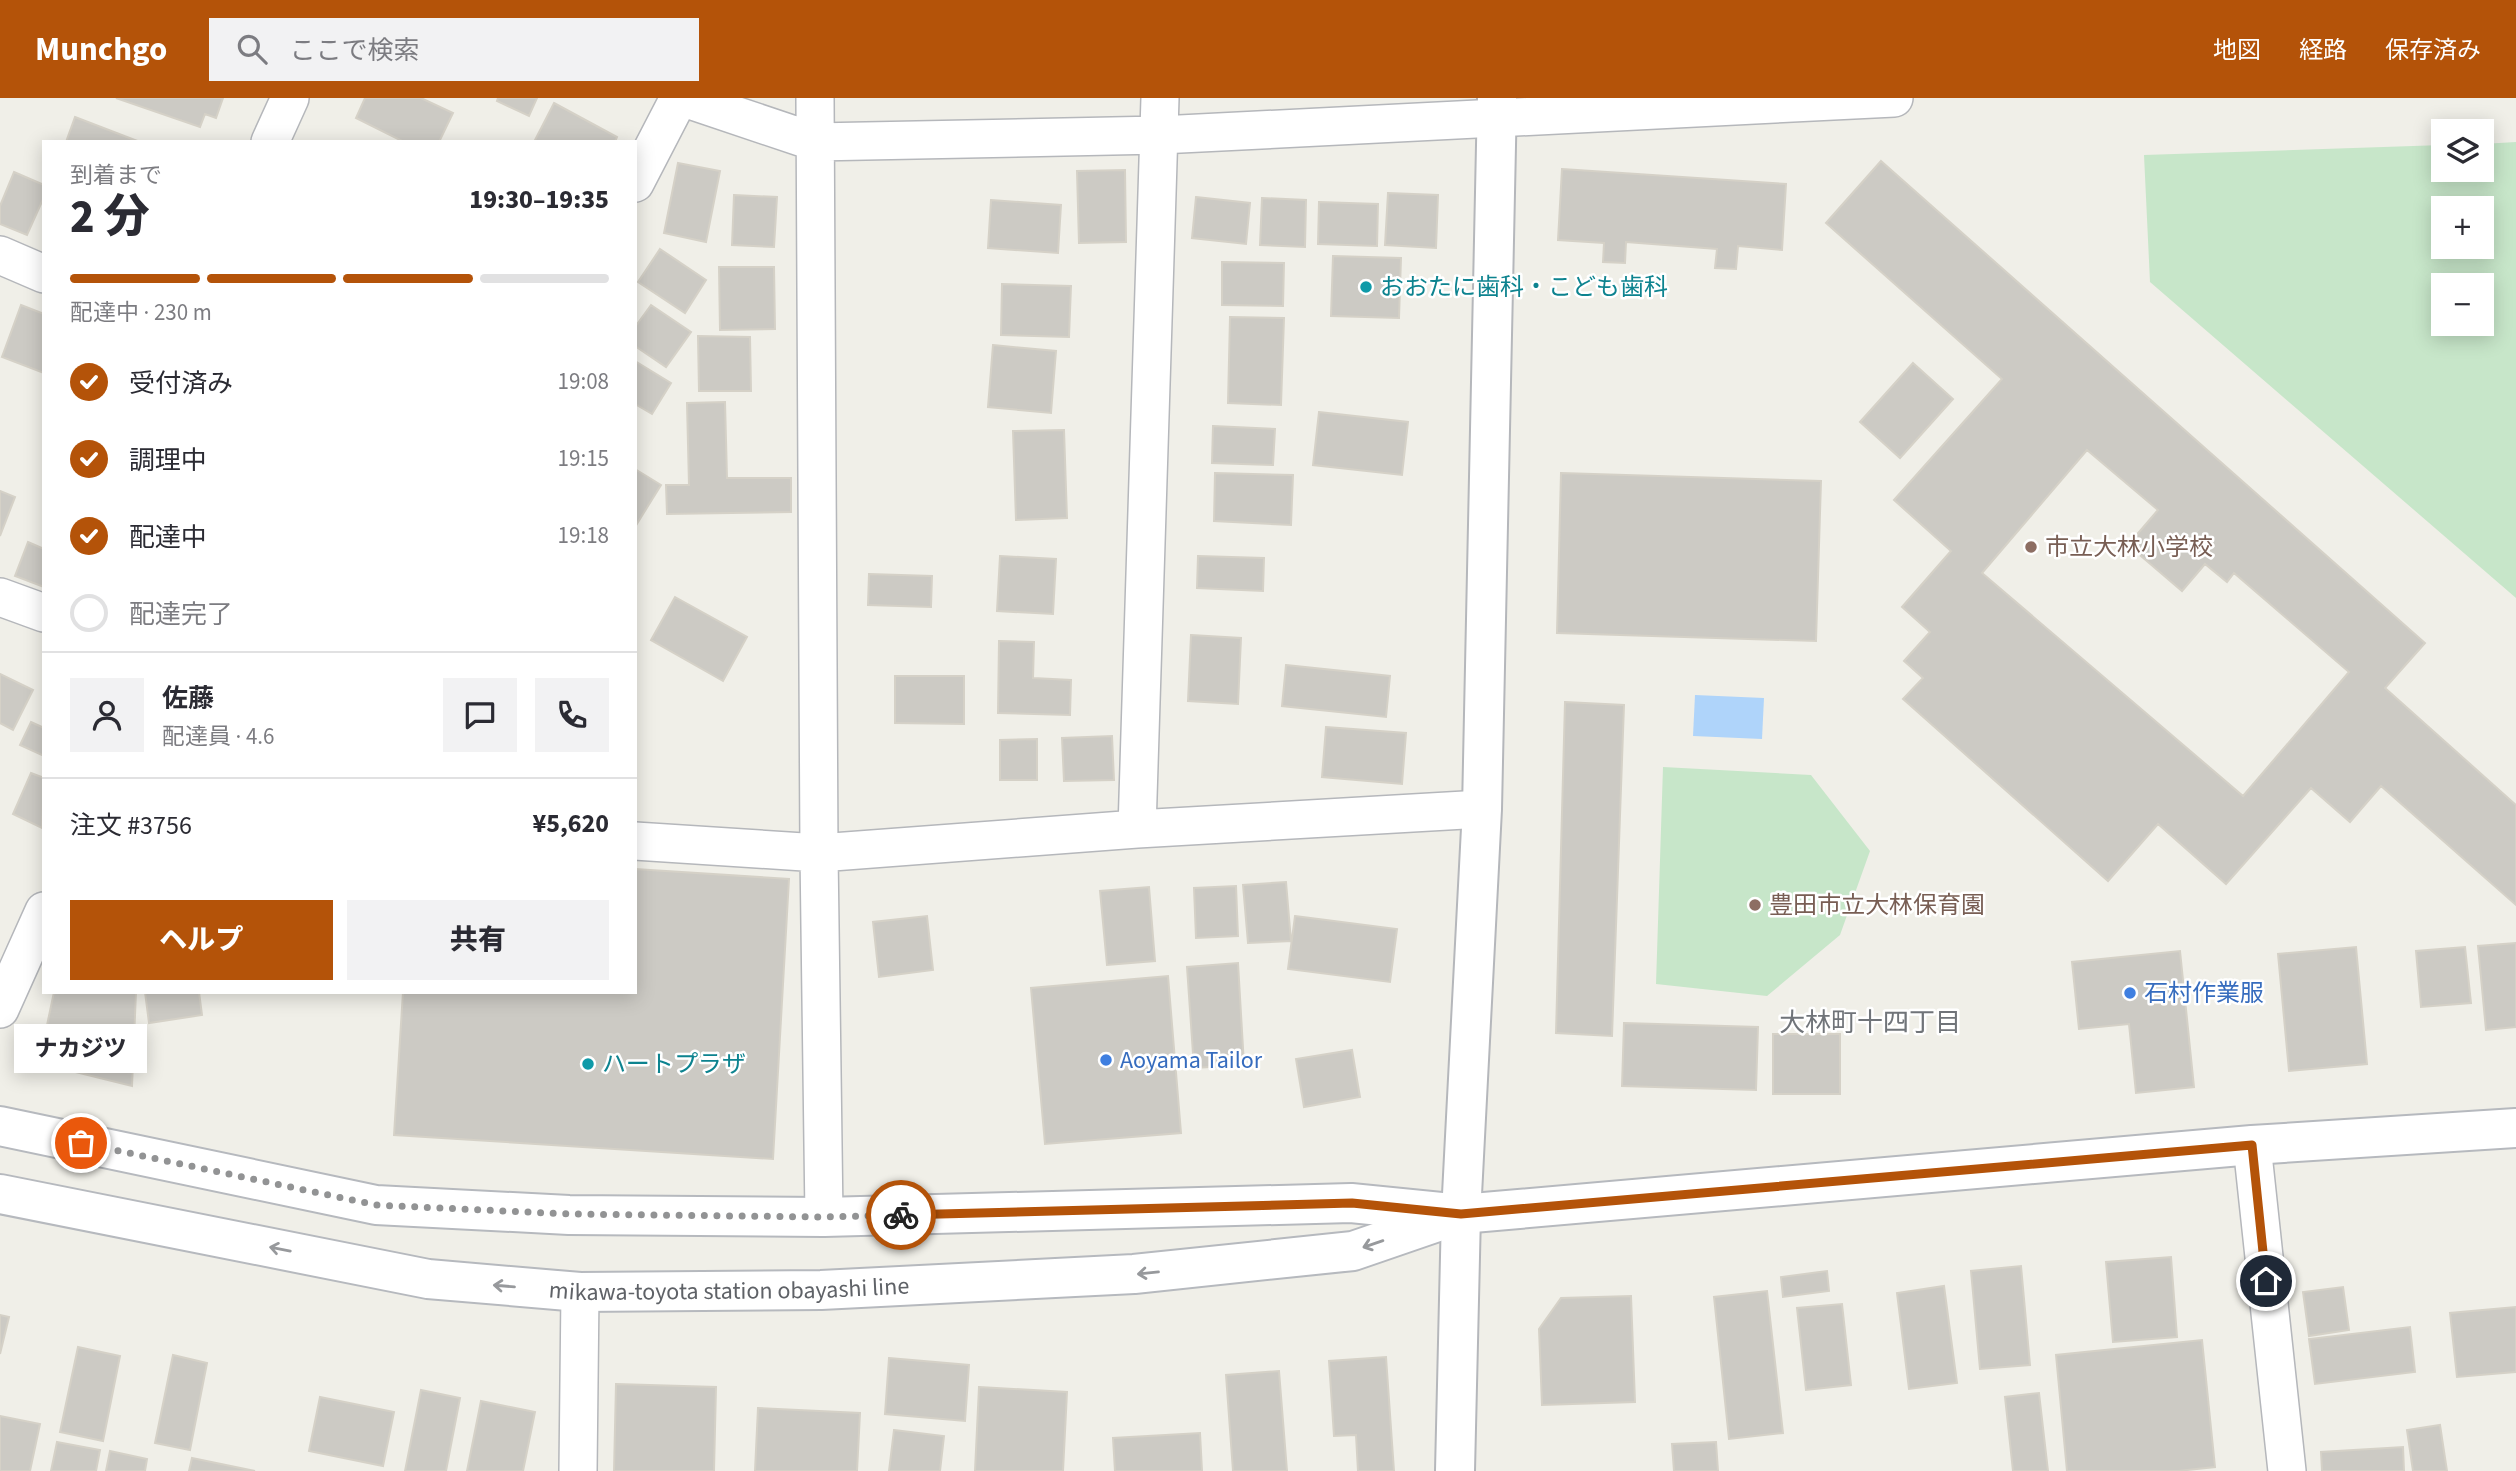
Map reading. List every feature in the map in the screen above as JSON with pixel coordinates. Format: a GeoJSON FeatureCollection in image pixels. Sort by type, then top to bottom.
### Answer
{"type":"FeatureCollection","features":[{"type":"Feature","properties":{"kind":"main road"},"geometry":{"type":"LineString","coordinates":[[1455,1471],[1461,1214],[1482,809],[1497,108]]}},
{"type":"Feature","properties":{"kind":"main road","name":"mikawa-toyota station obayashi line"},"geometry":{"type":"LineString","coordinates":[[0,1126],[376,1205],[569,1214],[824,1217],[1352,1203],[1461,1214],[2252,1145],[2516,1128]]}},
{"type":"Feature","properties":{"kind":"main road","name":"mikawa-toyota station obayashi line"},"geometry":{"type":"LineString","coordinates":[[0,1194],[428,1279],[580,1292],[821,1290],[1134,1274],[1353,1251],[1461,1214]]}},
{"type":"Feature","properties":{"kind":"street"},"geometry":{"type":"LineString","coordinates":[[271,140],[290,98]]}},
{"type":"Feature","properties":{"kind":"street"},"geometry":{"type":"LineString","coordinates":[[637,179],[682,98],[815,142],[1160,135],[1497,108],[1894,98]]}},
{"type":"Feature","properties":{"kind":"street"},"geometry":{"type":"LineString","coordinates":[[815,98],[824,1217]]}},
{"type":"Feature","properties":{"kind":"street"},"geometry":{"type":"LineString","coordinates":[[1137,829],[1160,98]]}},
{"type":"Feature","properties":{"kind":"street"},"geometry":{"type":"LineString","coordinates":[[0,255],[42,273]]}},
{"type":"Feature","properties":{"kind":"street"},"geometry":{"type":"LineString","coordinates":[[0,597],[42,612]]}},
{"type":"Feature","properties":{"kind":"street"},"geometry":{"type":"LineString","coordinates":[[637,841],[819,853],[1137,829],[1482,809]]}},
{"type":"Feature","properties":{"kind":"street"},"geometry":{"type":"LineString","coordinates":[[0,1009],[42,915]]}},
{"type":"Feature","properties":{"kind":"street"},"geometry":{"type":"LineString","coordinates":[[2252,1145],[2287,1471]]}},
{"type":"Feature","properties":{"kind":"street"},"geometry":{"type":"LineString","coordinates":[[578,1471],[580,1292]]}},
{"type":"Feature","properties":{"kind":"green space"},"geometry":{"type":"Polygon","coordinates":[[[2516,142],[2516,598],[2150,282],[2144,155],[2431,145],[2431,182],[2494,182],[2494,143],[2516,142]]]}},
{"type":"Feature","properties":{"kind":"green space"},"geometry":{"type":"Polygon","coordinates":[[[1663,767],[1811,775],[1870,851],[1840,935],[1767,996],[1656,984],[1663,767]]]}},
{"type":"Feature","properties":{"kind":"water"},"geometry":{"type":"Polygon","coordinates":[[[1695,695],[1764,698],[1762,739],[1693,736],[1695,695]]]}},
{"type":"Feature","properties":{"kind":"building"},"geometry":{"type":"Polygon","coordinates":[[[116,98],[223,98],[216,118],[205,114],[200,127],[116,98]]]}},
{"type":"Feature","properties":{"kind":"building"},"geometry":{"type":"Polygon","coordinates":[[[365,98],[421,98],[453,113],[440,140],[400,140],[356,118],[365,98]]]}},
{"type":"Feature","properties":{"kind":"building"},"geometry":{"type":"Polygon","coordinates":[[[498,98],[537,98],[529,116],[497,101],[498,98]]]}},
{"type":"Feature","properties":{"kind":"building"},"geometry":{"type":"Polygon","coordinates":[[[554,103],[617,137],[616,140],[535,140],[554,103]]]}},
{"type":"Feature","properties":{"kind":"building"},"geometry":{"type":"Polygon","coordinates":[[[75,117],[135,140],[67,140],[75,117]]]}},
{"type":"Feature","properties":{"kind":"building"},"geometry":{"type":"Polygon","coordinates":[[[1881,161],[2425,643],[2385,688],[2516,805],[2516,905],[2381,786],[2350,822],[2311,788],[2226,884],[2158,824],[2108,881],[1903,699],[1923,678],[1904,661],[1930,632],[1902,607],[1951,551],[1894,500],[2002,379],[1826,223],[1881,161]],[[2087,450],[1982,573],[2243,796],[2349,672],[2234,573],[2227,582],[2205,564],[2182,591],[2128,545],[2158,510],[2087,450]]]}},
{"type":"Feature","properties":{"kind":"building"},"geometry":{"type":"Polygon","coordinates":[[[678,163],[720,171],[706,242],[664,233],[678,163]]]}},
{"type":"Feature","properties":{"kind":"building"},"geometry":{"type":"Polygon","coordinates":[[[1562,169],[1786,184],[1782,250],[1738,246],[1736,269],[1715,268],[1717,249],[1626,242],[1625,263],[1603,262],[1604,243],[1558,240],[1562,169]]]}},
{"type":"Feature","properties":{"kind":"building"},"geometry":{"type":"Polygon","coordinates":[[[1125,170],[1126,242],[1079,243],[1077,171],[1125,170]]]}},
{"type":"Feature","properties":{"kind":"building"},"geometry":{"type":"Polygon","coordinates":[[[14,172],[42,184],[42,201],[27,235],[0,224],[0,206],[14,172]]]}},
{"type":"Feature","properties":{"kind":"building"},"geometry":{"type":"Polygon","coordinates":[[[1388,193],[1438,195],[1436,248],[1385,245],[1388,193]]]}},
{"type":"Feature","properties":{"kind":"building"},"geometry":{"type":"Polygon","coordinates":[[[734,195],[777,197],[774,247],[732,245],[734,195]]]}},
{"type":"Feature","properties":{"kind":"building"},"geometry":{"type":"Polygon","coordinates":[[[1196,197],[1250,203],[1246,244],[1192,238],[1196,197]]]}},
{"type":"Feature","properties":{"kind":"building"},"geometry":{"type":"Polygon","coordinates":[[[1262,198],[1306,200],[1305,247],[1260,245],[1262,198]]]}},
{"type":"Feature","properties":{"kind":"building"},"geometry":{"type":"Polygon","coordinates":[[[991,200],[1061,205],[1058,253],[988,248],[991,200]]]}},
{"type":"Feature","properties":{"kind":"building"},"geometry":{"type":"Polygon","coordinates":[[[1319,202],[1378,204],[1377,246],[1318,244],[1319,202]]]}},
{"type":"Feature","properties":{"kind":"building"},"geometry":{"type":"Polygon","coordinates":[[[660,249],[706,280],[685,313],[638,282],[660,249]]]}},
{"type":"Feature","properties":{"kind":"building","name":"おおたに歯科・こども歯科"},"geometry":{"type":"Polygon","coordinates":[[[1333,256],[1401,258],[1399,318],[1331,316],[1333,256]]]}},
{"type":"Feature","properties":{"kind":"building"},"geometry":{"type":"Polygon","coordinates":[[[1222,262],[1284,263],[1283,306],[1222,305],[1222,262]]]}},
{"type":"Feature","properties":{"kind":"building"},"geometry":{"type":"Polygon","coordinates":[[[719,267],[774,267],[775,329],[720,330],[719,267]]]}},
{"type":"Feature","properties":{"kind":"building"},"geometry":{"type":"Polygon","coordinates":[[[1002,284],[1071,286],[1069,337],[1001,335],[1002,284]]]}},
{"type":"Feature","properties":{"kind":"building"},"geometry":{"type":"Polygon","coordinates":[[[21,305],[42,313],[42,372],[2,357],[21,305]]]}},
{"type":"Feature","properties":{"kind":"building"},"geometry":{"type":"Polygon","coordinates":[[[651,305],[691,332],[666,367],[637,347],[637,324],[651,305]]]}},
{"type":"Feature","properties":{"kind":"building"},"geometry":{"type":"Polygon","coordinates":[[[1230,317],[1284,318],[1281,405],[1228,403],[1230,317]]]}},
{"type":"Feature","properties":{"kind":"building"},"geometry":{"type":"Polygon","coordinates":[[[698,336],[750,337],[751,391],[699,391],[698,336]]]}},
{"type":"Feature","properties":{"kind":"building"},"geometry":{"type":"Polygon","coordinates":[[[993,345],[1056,351],[1051,413],[988,407],[993,345]]]}},
{"type":"Feature","properties":{"kind":"building"},"geometry":{"type":"Polygon","coordinates":[[[637,362],[671,383],[652,414],[637,405],[637,362]]]}},
{"type":"Feature","properties":{"kind":"building"},"geometry":{"type":"Polygon","coordinates":[[[1913,363],[1953,399],[1900,458],[1860,422],[1913,363]]]}},
{"type":"Feature","properties":{"kind":"building"},"geometry":{"type":"Polygon","coordinates":[[[725,402],[727,478],[791,478],[791,512],[667,514],[666,485],[689,485],[687,403],[725,402]]]}},
{"type":"Feature","properties":{"kind":"building"},"geometry":{"type":"Polygon","coordinates":[[[1319,412],[1408,422],[1402,475],[1313,465],[1319,412]]]}},
{"type":"Feature","properties":{"kind":"building"},"geometry":{"type":"Polygon","coordinates":[[[1213,426],[1275,429],[1273,465],[1212,463],[1213,426]]]}},
{"type":"Feature","properties":{"kind":"building"},"geometry":{"type":"Polygon","coordinates":[[[1064,430],[1067,518],[1016,520],[1013,431],[1064,430]]]}},
{"type":"Feature","properties":{"kind":"building"},"geometry":{"type":"Polygon","coordinates":[[[637,470],[661,485],[637,524],[637,470]]]}},
{"type":"Feature","properties":{"kind":"building"},"geometry":{"type":"Polygon","coordinates":[[[1215,473],[1293,475],[1291,525],[1214,521],[1215,473]]]}},
{"type":"Feature","properties":{"kind":"building"},"geometry":{"type":"Polygon","coordinates":[[[1561,473],[1821,481],[1816,641],[1557,633],[1561,473]]]}},
{"type":"Feature","properties":{"kind":"building"},"geometry":{"type":"Polygon","coordinates":[[[0,491],[15,497],[0,536],[0,491]]]}},
{"type":"Feature","properties":{"kind":"building"},"geometry":{"type":"Polygon","coordinates":[[[28,542],[42,548],[42,586],[15,576],[28,542]]]}},
{"type":"Feature","properties":{"kind":"building"},"geometry":{"type":"Polygon","coordinates":[[[1000,556],[1056,559],[1053,614],[997,611],[1000,556]]]}},
{"type":"Feature","properties":{"kind":"building"},"geometry":{"type":"Polygon","coordinates":[[[1198,556],[1264,558],[1263,591],[1197,588],[1198,556]]]}},
{"type":"Feature","properties":{"kind":"building"},"geometry":{"type":"Polygon","coordinates":[[[869,574],[932,576],[931,607],[868,605],[869,574]]]}},
{"type":"Feature","properties":{"kind":"building"},"geometry":{"type":"Polygon","coordinates":[[[675,597],[747,637],[723,681],[651,640],[675,597]]]}},
{"type":"Feature","properties":{"kind":"building"},"geometry":{"type":"Polygon","coordinates":[[[1191,635],[1241,638],[1238,704],[1188,701],[1191,635]]]}},
{"type":"Feature","properties":{"kind":"building"},"geometry":{"type":"Polygon","coordinates":[[[999,641],[1034,642],[1033,678],[1071,680],[1070,715],[998,713],[999,641]]]}},
{"type":"Feature","properties":{"kind":"building"},"geometry":{"type":"Polygon","coordinates":[[[1286,665],[1390,676],[1386,717],[1282,706],[1286,665]]]}},
{"type":"Feature","properties":{"kind":"building"},"geometry":{"type":"Polygon","coordinates":[[[0,674],[33,690],[13,730],[0,723],[0,674]]]}},
{"type":"Feature","properties":{"kind":"building"},"geometry":{"type":"Polygon","coordinates":[[[895,676],[964,676],[964,724],[895,723],[895,676]]]}},
{"type":"Feature","properties":{"kind":"building"},"geometry":{"type":"Polygon","coordinates":[[[1565,702],[1624,705],[1612,1036],[1556,1033],[1565,702]]]}},
{"type":"Feature","properties":{"kind":"building"},"geometry":{"type":"Polygon","coordinates":[[[31,722],[42,727],[42,755],[20,745],[31,722]]]}},
{"type":"Feature","properties":{"kind":"building"},"geometry":{"type":"Polygon","coordinates":[[[1326,727],[1406,733],[1402,784],[1322,777],[1326,727]]]}},
{"type":"Feature","properties":{"kind":"building"},"geometry":{"type":"Polygon","coordinates":[[[1112,736],[1114,780],[1064,781],[1062,738],[1112,736]]]}},
{"type":"Feature","properties":{"kind":"building"},"geometry":{"type":"Polygon","coordinates":[[[1037,739],[1037,780],[1000,780],[1000,740],[1037,739]]]}},
{"type":"Feature","properties":{"kind":"building"},"geometry":{"type":"Polygon","coordinates":[[[31,773],[42,777],[42,828],[13,814],[31,773]]]}},
{"type":"Feature","properties":{"kind":"building","name":"ハートプラザ"},"geometry":{"type":"Polygon","coordinates":[[[637,869],[789,879],[773,1159],[394,1135],[403,994],[637,994],[637,869]]]}},
{"type":"Feature","properties":{"kind":"building"},"geometry":{"type":"Polygon","coordinates":[[[1286,882],[1291,941],[1248,943],[1243,885],[1286,882]]]}},
{"type":"Feature","properties":{"kind":"building"},"geometry":{"type":"Polygon","coordinates":[[[1236,886],[1238,936],[1196,938],[1194,888],[1236,886]]]}},
{"type":"Feature","properties":{"kind":"building"},"geometry":{"type":"Polygon","coordinates":[[[1149,887],[1155,961],[1107,965],[1100,891],[1149,887]]]}},
{"type":"Feature","properties":{"kind":"building"},"geometry":{"type":"Polygon","coordinates":[[[927,916],[933,970],[879,977],[873,922],[927,916]]]}},
{"type":"Feature","properties":{"kind":"building"},"geometry":{"type":"Polygon","coordinates":[[[1295,916],[1397,929],[1390,982],[1288,969],[1295,916]]]}},
{"type":"Feature","properties":{"kind":"building"},"geometry":{"type":"Polygon","coordinates":[[[2516,943],[2516,1027],[2486,1030],[2478,946],[2516,943]]]}},
{"type":"Feature","properties":{"kind":"building"},"geometry":{"type":"Polygon","coordinates":[[[2356,947],[2367,1064],[2289,1071],[2278,954],[2356,947]]]}},
{"type":"Feature","properties":{"kind":"building"},"geometry":{"type":"Polygon","coordinates":[[[2465,947],[2471,1003],[2421,1007],[2416,951],[2465,947]]]}},
{"type":"Feature","properties":{"kind":"building","name":"石村作業服"},"geometry":{"type":"Polygon","coordinates":[[[2180,951],[2194,1087],[2136,1093],[2129,1024],[2079,1029],[2072,962],[2180,951]]]}},
{"type":"Feature","properties":{"kind":"building"},"geometry":{"type":"Polygon","coordinates":[[[1238,963],[1244,1065],[1194,1068],[1187,967],[1238,963]]]}},
{"type":"Feature","properties":{"kind":"building","name":"Aoyama Tailor"},"geometry":{"type":"Polygon","coordinates":[[[1168,976],[1181,1133],[1045,1144],[1031,988],[1168,976]]]}},
{"type":"Feature","properties":{"kind":"building"},"geometry":{"type":"Polygon","coordinates":[[[54,994],[136,994],[132,1086],[39,1063],[54,994]]]}},
{"type":"Feature","properties":{"kind":"building"},"geometry":{"type":"Polygon","coordinates":[[[145,994],[199,994],[202,1015],[149,1023],[145,994]]]}},
{"type":"Feature","properties":{"kind":"building"},"geometry":{"type":"Polygon","coordinates":[[[1624,1023],[1758,1027],[1756,1090],[1622,1086],[1624,1023]]]}},
{"type":"Feature","properties":{"kind":"building"},"geometry":{"type":"Polygon","coordinates":[[[1773,1034],[1840,1034],[1840,1094],[1773,1094],[1773,1034]]]}},
{"type":"Feature","properties":{"kind":"building"},"geometry":{"type":"Polygon","coordinates":[[[1352,1050],[1360,1097],[1304,1107],[1296,1059],[1352,1050]]]}},
{"type":"Feature","properties":{"kind":"building"},"geometry":{"type":"Polygon","coordinates":[[[2171,1257],[2177,1337],[2113,1342],[2106,1262],[2171,1257]]]}},
{"type":"Feature","properties":{"kind":"building"},"geometry":{"type":"Polygon","coordinates":[[[2021,1266],[2030,1365],[1980,1369],[1971,1271],[2021,1266]]]}},
{"type":"Feature","properties":{"kind":"building"},"geometry":{"type":"Polygon","coordinates":[[[1827,1271],[1829,1291],[1783,1297],[1781,1277],[1827,1271]]]}},
{"type":"Feature","properties":{"kind":"building"},"geometry":{"type":"Polygon","coordinates":[[[1944,1286],[1957,1383],[1909,1389],[1897,1293],[1944,1286]]]}},
{"type":"Feature","properties":{"kind":"building"},"geometry":{"type":"Polygon","coordinates":[[[2343,1287],[2349,1330],[2309,1336],[2303,1292],[2343,1287]]]}},
{"type":"Feature","properties":{"kind":"building"},"geometry":{"type":"Polygon","coordinates":[[[1767,1291],[1783,1433],[1729,1439],[1714,1297],[1767,1291]]]}},
{"type":"Feature","properties":{"kind":"building"},"geometry":{"type":"Polygon","coordinates":[[[1631,1296],[1635,1402],[1542,1405],[1539,1329],[1561,1298],[1631,1296]]]}},
{"type":"Feature","properties":{"kind":"building"},"geometry":{"type":"Polygon","coordinates":[[[1842,1304],[1851,1385],[1806,1390],[1797,1308],[1842,1304]]]}},
{"type":"Feature","properties":{"kind":"building"},"geometry":{"type":"Polygon","coordinates":[[[2516,1307],[2516,1372],[2457,1377],[2450,1313],[2516,1307]]]}},
{"type":"Feature","properties":{"kind":"building"},"geometry":{"type":"Polygon","coordinates":[[[0,1315],[9,1317],[0,1354],[0,1315]]]}},
{"type":"Feature","properties":{"kind":"building"},"geometry":{"type":"Polygon","coordinates":[[[2410,1327],[2415,1372],[2315,1384],[2309,1339],[2410,1327]]]}},
{"type":"Feature","properties":{"kind":"building"},"geometry":{"type":"Polygon","coordinates":[[[2202,1340],[2215,1467],[2178,1471],[2067,1471],[2056,1355],[2202,1340]]]}},
{"type":"Feature","properties":{"kind":"building"},"geometry":{"type":"Polygon","coordinates":[[[78,1347],[120,1356],[103,1441],[60,1432],[78,1347]]]}},
{"type":"Feature","properties":{"kind":"building"},"geometry":{"type":"Polygon","coordinates":[[[173,1355],[207,1363],[190,1450],[155,1443],[173,1355]]]}},
{"type":"Feature","properties":{"kind":"building"},"geometry":{"type":"Polygon","coordinates":[[[1386,1357],[1394,1471],[1358,1471],[1356,1435],[1334,1436],[1329,1361],[1386,1357]]]}},
{"type":"Feature","properties":{"kind":"building"},"geometry":{"type":"Polygon","coordinates":[[[889,1358],[969,1365],[965,1421],[885,1414],[889,1358]]]}},
{"type":"Feature","properties":{"kind":"building"},"geometry":{"type":"Polygon","coordinates":[[[1279,1371],[1287,1471],[1233,1471],[1226,1375],[1279,1371]]]}},
{"type":"Feature","properties":{"kind":"building"},"geometry":{"type":"Polygon","coordinates":[[[616,1384],[716,1387],[714,1471],[614,1471],[616,1384]]]}},
{"type":"Feature","properties":{"kind":"building"},"geometry":{"type":"Polygon","coordinates":[[[979,1387],[1067,1392],[1063,1471],[975,1471],[979,1387]]]}},
{"type":"Feature","properties":{"kind":"building"},"geometry":{"type":"Polygon","coordinates":[[[421,1390],[460,1398],[446,1471],[405,1471],[421,1390]]]}},
{"type":"Feature","properties":{"kind":"building"},"geometry":{"type":"Polygon","coordinates":[[[2039,1393],[2048,1471],[2013,1471],[2005,1397],[2039,1393]]]}},
{"type":"Feature","properties":{"kind":"building"},"geometry":{"type":"Polygon","coordinates":[[[320,1397],[394,1412],[383,1466],[309,1451],[320,1397]]]}},
{"type":"Feature","properties":{"kind":"building"},"geometry":{"type":"Polygon","coordinates":[[[481,1401],[535,1412],[523,1471],[467,1471],[481,1401]]]}},
{"type":"Feature","properties":{"kind":"building"},"geometry":{"type":"Polygon","coordinates":[[[758,1408],[860,1413],[857,1471],[755,1471],[758,1408]]]}},
{"type":"Feature","properties":{"kind":"building"},"geometry":{"type":"Polygon","coordinates":[[[0,1416],[40,1424],[30,1471],[0,1471],[0,1416]]]}},
{"type":"Feature","properties":{"kind":"building"},"geometry":{"type":"Polygon","coordinates":[[[2440,1425],[2447,1471],[2413,1471],[2407,1430],[2440,1425]]]}},
{"type":"Feature","properties":{"kind":"building"},"geometry":{"type":"Polygon","coordinates":[[[894,1430],[944,1436],[940,1471],[889,1471],[894,1430]]]}},
{"type":"Feature","properties":{"kind":"building"},"geometry":{"type":"Polygon","coordinates":[[[1200,1433],[1202,1471],[1115,1471],[1113,1438],[1200,1433]]]}},
{"type":"Feature","properties":{"kind":"building"},"geometry":{"type":"Polygon","coordinates":[[[57,1442],[100,1450],[96,1471],[51,1471],[57,1442]]]}},
{"type":"Feature","properties":{"kind":"building"},"geometry":{"type":"Polygon","coordinates":[[[1716,1442],[1718,1471],[1674,1471],[1672,1444],[1716,1442]]]}},
{"type":"Feature","properties":{"kind":"building"},"geometry":{"type":"Polygon","coordinates":[[[2403,1447],[2404,1471],[2322,1471],[2321,1452],[2403,1447]]]}},
{"type":"Feature","properties":{"kind":"building"},"geometry":{"type":"Polygon","coordinates":[[[110,1451],[147,1459],[145,1471],[106,1471],[110,1451]]]}},
{"type":"Feature","properties":{"kind":"building"},"geometry":{"type":"Polygon","coordinates":[[[192,1458],[255,1471],[189,1471],[192,1458]]]}},
{"type":"Feature","properties":{"kind":"way so far"},"geometry":{"type":"LineString","coordinates":[[81,1143],[376,1205],[569,1214],[824,1217],[901,1215]]}},
{"type":"Feature","properties":{"kind":"place","name":"おおたに歯科・こども歯科"},"geometry":{"type":"Point","coordinates":[1366,287]}},
{"type":"Feature","properties":{"kind":"place","name":"市立大林小学校"},"geometry":{"type":"Point","coordinates":[2031,547]}},
{"type":"Feature","properties":{"kind":"place","name":"豊田市立大林保育園"},"geometry":{"type":"Point","coordinates":[1755,905]}},
{"type":"Feature","properties":{"kind":"place","name":"石村作業服"},"geometry":{"type":"Point","coordinates":[2130,993]}},
{"type":"Feature","properties":{"kind":"place","name":"Aoyama Tailor"},"geometry":{"type":"Point","coordinates":[1106,1060]}},
{"type":"Feature","properties":{"kind":"place","name":"ハートプラザ"},"geometry":{"type":"Point","coordinates":[588,1064]}},
{"type":"Feature","properties":{"kind":"place","name":"ナカジツ"},"geometry":{"type":"Point","coordinates":[81,1143]}},
{"type":"Feature","properties":{"kind":"district","name":"大林町十四丁目"},"geometry":{"type":"Point","coordinates":[1870,1022]}},
{"type":"Feature","properties":{"kind":"route"},"geometry":{"type":"LineString","coordinates":[[901,1215],[1352,1203],[1461,1214],[2252,1145],[2266,1281]]}}]}
